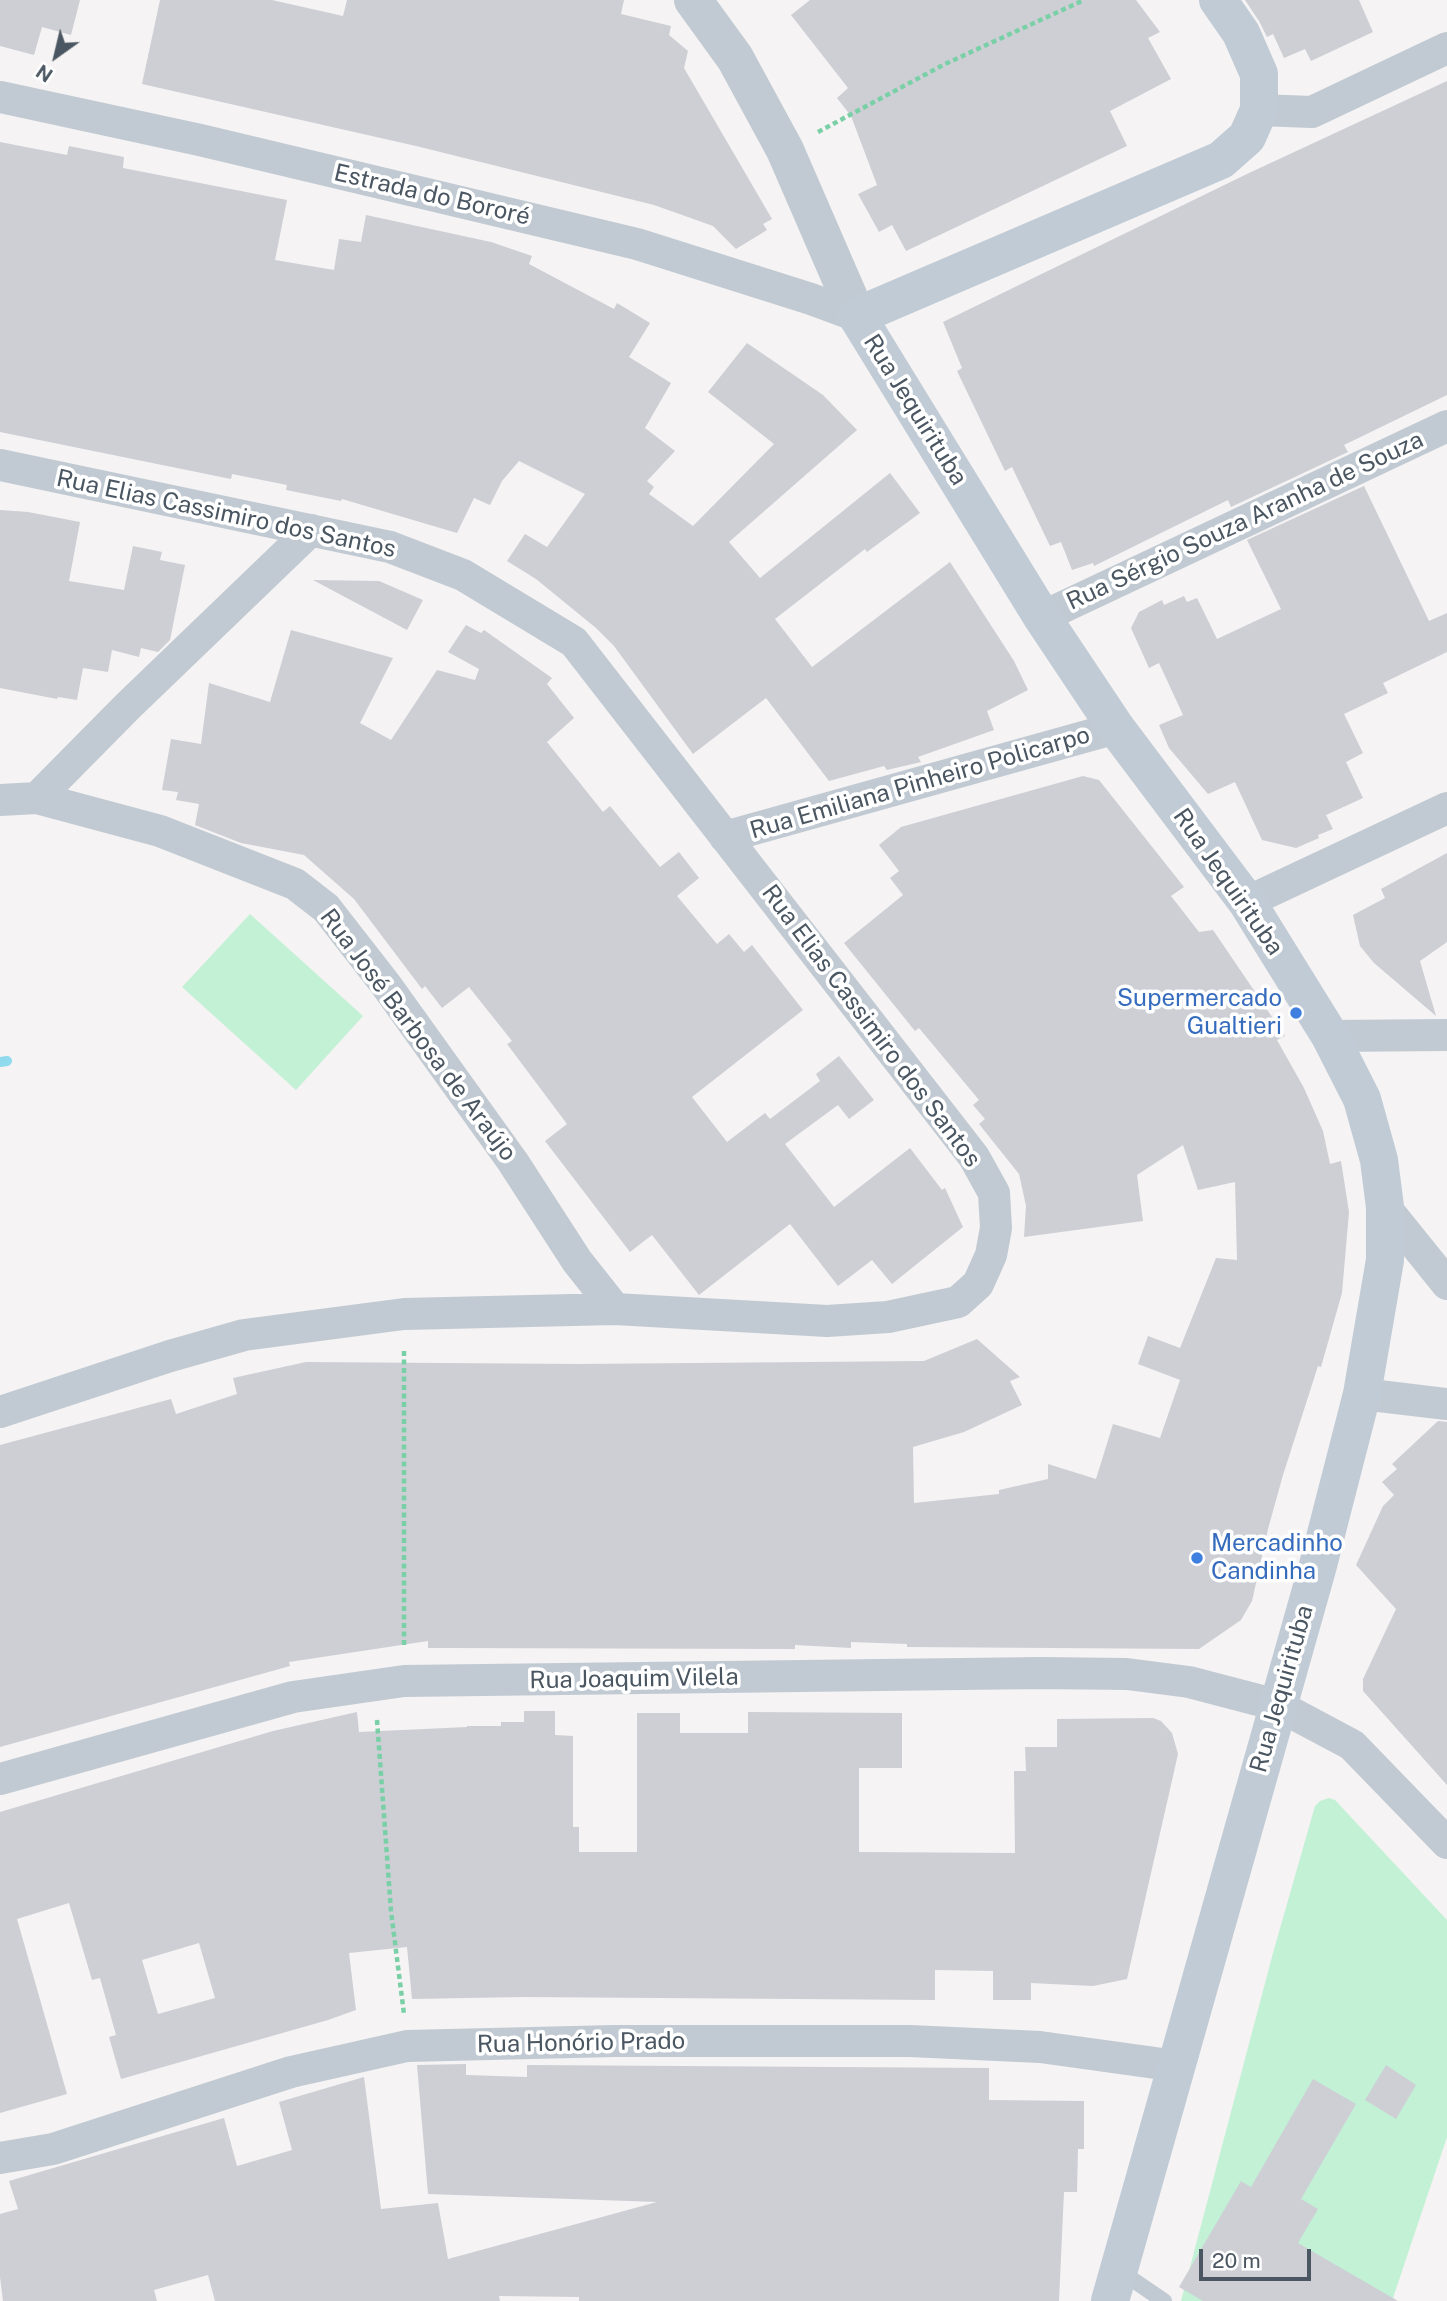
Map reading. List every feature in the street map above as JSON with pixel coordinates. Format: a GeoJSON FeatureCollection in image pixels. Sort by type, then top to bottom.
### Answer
{"type":"FeatureCollection","features":[{"type":"Feature","properties":{"kind":"main road"},"geometry":{"type":"LineString","coordinates":[[857,316],[1221,160],[1247,137],[1259,110],[1259,74],[1241,33],[1218,0]]}},
{"type":"Feature","properties":{"kind":"main road","name":"Rua Jequirituba"},"geometry":{"type":"LineString","coordinates":[[857,316],[1042,617],[1116,729],[1248,902],[1330,1036],[1362,1099],[1379,1160],[1385,1207],[1385,1260],[1362,1394],[1317,1569],[1114,2285]]}},
{"type":"Feature","properties":{"kind":"street","name":"Rua Jequirituba"},"geometry":{"type":"LineString","coordinates":[[693,0],[734,58],[785,150],[857,316]]}},
{"type":"Feature","properties":{"kind":"street"},"geometry":{"type":"LineString","coordinates":[[1259,110],[1312,112],[1447,48]]}},
{"type":"Feature","properties":{"kind":"street","name":"Estrada do Bororé"},"geometry":{"type":"LineString","coordinates":[[0,97],[200,140],[637,244],[857,316]]}},
{"type":"Feature","properties":{"kind":"street","name":"Rua Sérgio Souza Aranha de Souza"},"geometry":{"type":"LineString","coordinates":[[1042,617],[1447,426]]}},
{"type":"Feature","properties":{"kind":"street","name":"Rua Elias Cassimiro dos Santos"},"geometry":{"type":"LineString","coordinates":[[0,465],[390,547],[463,575],[574,642],[974,1157],[994,1194],[996,1228],[991,1255],[978,1284],[958,1302],[888,1317],[827,1321],[615,1309],[404,1314],[244,1335],[170,1356],[0,1412]]}},
{"type":"Feature","properties":{"kind":"street"},"geometry":{"type":"LineString","coordinates":[[37,798],[128,706],[311,530]]}},
{"type":"Feature","properties":{"kind":"street","name":"Rua Emiliana Pinheiro Policarpo"},"geometry":{"type":"LineString","coordinates":[[725,837],[1116,729]]}},
{"type":"Feature","properties":{"kind":"street","name":"Rua José Barbosa de Araújo"},"geometry":{"type":"LineString","coordinates":[[0,800],[37,798],[160,831],[295,884],[326,908],[386,985],[513,1162],[578,1261],[615,1309]]}},
{"type":"Feature","properties":{"kind":"street"},"geometry":{"type":"LineString","coordinates":[[1248,902],[1447,808]]}},
{"type":"Feature","properties":{"kind":"street"},"geometry":{"type":"LineString","coordinates":[[1330,1036],[1447,1035]]}},
{"type":"Feature","properties":{"kind":"street"},"geometry":{"type":"LineString","coordinates":[[1385,1207],[1447,1283]]}},
{"type":"Feature","properties":{"kind":"street"},"geometry":{"type":"LineString","coordinates":[[1362,1394],[1447,1404]]}},
{"type":"Feature","properties":{"kind":"street","name":"Rua Joaquim Vilela"},"geometry":{"type":"LineString","coordinates":[[0,1779],[293,1697],[389,1682],[1127,1674],[1189,1682],[1277,1705],[1352,1745],[1447,1843]]}},
{"type":"Feature","properties":{"kind":"street","name":"Rua Honório Prado"},"geometry":{"type":"LineString","coordinates":[[0,2158],[53,2149],[291,2072],[407,2046],[614,2041],[911,2041],[1040,2047],[1177,2066]]}},
{"type":"Feature","properties":{"kind":"lane"},"geometry":{"type":"LineString","coordinates":[[1114,2285],[1164,2301]]}},
{"type":"Feature","properties":{"kind":"path"},"geometry":{"type":"LineString","coordinates":[[785,150],[945,64],[1084,0]]}},
{"type":"Feature","properties":{"kind":"path"},"geometry":{"type":"LineString","coordinates":[[404,1314],[389,1682],[391,1911],[407,2046]]}},
{"type":"Feature","properties":{"kind":"green space"},"geometry":{"type":"Polygon","coordinates":[[[250,914],[363,1016],[296,1090],[182,987],[250,914]]]}},
{"type":"Feature","properties":{"kind":"green space"},"geometry":{"type":"Polygon","coordinates":[[[1329,1798],[1335,1800],[1447,1920],[1447,2137],[1392,2301],[1181,2301],[1273,1953],[1315,1806],[1329,1798]]]}},
{"type":"Feature","properties":{"kind":"building"},"geometry":{"type":"Polygon","coordinates":[[[0,0],[80,0],[71,35],[42,27],[34,55],[0,46],[0,0]]]}},
{"type":"Feature","properties":{"kind":"building"},"geometry":{"type":"Polygon","coordinates":[[[160,0],[272,0],[343,16],[347,0],[624,0],[621,14],[671,26],[669,35],[688,51],[684,68],[772,219],[763,224],[767,230],[736,249],[713,226],[654,205],[416,146],[142,84],[160,0]]]}},
{"type":"Feature","properties":{"kind":"building"},"geometry":{"type":"Polygon","coordinates":[[[810,0],[1136,0],[1160,32],[1148,38],[1171,79],[1110,111],[1127,146],[906,251],[892,225],[879,232],[858,194],[877,185],[851,116],[837,98],[848,88],[791,15],[810,0]]]}},
{"type":"Feature","properties":{"kind":"building"},"geometry":{"type":"Polygon","coordinates":[[[1245,0],[1359,0],[1373,32],[1311,61],[1305,49],[1284,58],[1273,34],[1267,37],[1245,0]]]}},
{"type":"Feature","properties":{"kind":"building"},"geometry":{"type":"Polygon","coordinates":[[[1447,81],[1447,395],[1344,445],[1348,452],[1231,507],[1228,500],[1094,566],[1093,563],[1072,570],[1061,542],[1050,546],[1012,467],[1005,471],[957,371],[962,368],[943,322],[1249,173],[1447,81]]]}},
{"type":"Feature","properties":{"kind":"building"},"geometry":{"type":"Polygon","coordinates":[[[0,142],[67,155],[69,146],[124,157],[123,168],[287,200],[275,260],[334,270],[339,239],[361,242],[366,215],[491,242],[532,256],[529,264],[614,309],[617,303],[650,323],[629,357],[671,383],[645,428],[675,451],[647,481],[654,487],[649,494],[693,526],[774,444],[708,392],[747,343],[823,395],[857,430],[729,542],[760,578],[890,473],[920,513],[867,552],[865,549],[775,619],[812,667],[950,562],[1014,661],[1028,690],[987,711],[994,730],[918,757],[921,762],[887,770],[884,766],[829,781],[766,698],[693,754],[614,646],[536,579],[507,561],[525,534],[547,547],[585,494],[519,461],[502,481],[490,505],[474,498],[457,533],[342,499],[341,501],[286,490],[287,485],[232,474],[231,479],[0,432],[0,142]]]}},
{"type":"Feature","properties":{"kind":"building"},"geometry":{"type":"Polygon","coordinates":[[[1364,486],[1429,621],[1447,613],[1447,652],[1383,683],[1388,693],[1344,714],[1363,753],[1346,762],[1363,798],[1326,815],[1333,829],[1296,848],[1262,840],[1235,782],[1208,794],[1169,748],[1159,725],[1183,715],[1159,663],[1149,668],[1131,628],[1139,612],[1162,600],[1164,605],[1184,596],[1187,602],[1197,598],[1217,639],[1281,609],[1247,540],[1364,486]]]}},
{"type":"Feature","properties":{"kind":"building"},"geometry":{"type":"Polygon","coordinates":[[[0,510],[28,512],[80,522],[69,581],[124,590],[133,546],[162,552],[160,560],[185,565],[170,640],[158,652],[141,648],[139,657],[112,650],[108,672],[83,668],[77,700],[0,688],[0,510]]]}},
{"type":"Feature","properties":{"kind":"building"},"geometry":{"type":"Polygon","coordinates":[[[313,580],[379,581],[423,600],[407,630],[313,580]]]}},
{"type":"Feature","properties":{"kind":"building"},"geometry":{"type":"Polygon","coordinates":[[[466,625],[481,633],[484,630],[552,678],[547,684],[574,718],[547,742],[603,812],[610,806],[660,867],[679,852],[699,878],[677,896],[717,944],[729,934],[744,952],[752,945],[803,1010],[692,1097],[727,1142],[765,1113],[770,1119],[820,1081],[816,1074],[839,1056],[874,1100],[849,1119],[838,1105],[785,1144],[834,1207],[910,1148],[942,1190],[945,1188],[963,1227],[892,1284],[872,1260],[838,1286],[790,1224],[699,1295],[652,1235],[630,1252],[545,1141],[567,1124],[507,1044],[512,1041],[469,987],[442,1008],[425,986],[422,989],[354,899],[304,855],[241,843],[195,825],[199,804],[176,800],[178,792],[162,790],[171,739],[201,744],[209,683],[270,702],[291,630],[393,658],[360,723],[391,740],[437,670],[475,680],[479,669],[448,652],[466,625]]]}},
{"type":"Feature","properties":{"kind":"building"},"geometry":{"type":"Polygon","coordinates":[[[1083,776],[1099,780],[1184,887],[1171,896],[1199,932],[1213,930],[1285,1036],[1277,1040],[1304,1088],[1323,1131],[1330,1164],[1341,1161],[1349,1212],[1342,1293],[1321,1367],[1318,1366],[1283,1475],[1252,1601],[1241,1620],[1199,1649],[907,1647],[907,1644],[851,1642],[851,1648],[795,1645],[795,1649],[428,1648],[428,1641],[289,1662],[290,1666],[0,1747],[0,1445],[171,1399],[176,1414],[237,1394],[233,1378],[306,1362],[579,1364],[924,1361],[977,1339],[1020,1377],[1010,1381],[1022,1405],[964,1432],[913,1447],[914,1503],[999,1494],[999,1490],[1048,1479],[1048,1464],[1096,1479],[1113,1424],[1160,1438],[1180,1380],[1138,1364],[1148,1336],[1180,1348],[1216,1258],[1237,1260],[1235,1182],[1198,1190],[1183,1145],[1137,1175],[1143,1221],[1024,1237],[1026,1206],[1019,1174],[979,1124],[985,1119],[973,1105],[979,1100],[919,1028],[915,1031],[844,943],[903,895],[890,878],[899,871],[879,845],[901,827],[1083,776]]]}},
{"type":"Feature","properties":{"kind":"building"},"geometry":{"type":"Polygon","coordinates":[[[1447,853],[1447,942],[1420,961],[1436,1016],[1374,963],[1360,946],[1353,915],[1385,898],[1381,889],[1447,853]]]}},
{"type":"Feature","properties":{"kind":"building"},"geometry":{"type":"Polygon","coordinates":[[[1438,1421],[1447,1422],[1447,1785],[1363,1691],[1363,1679],[1396,1609],[1356,1565],[1383,1506],[1394,1495],[1382,1482],[1397,1469],[1392,1464],[1438,1421]]]}},
{"type":"Feature","properties":{"kind":"building"},"geometry":{"type":"Polygon","coordinates":[[[524,1711],[555,1711],[555,1735],[573,1736],[573,1827],[579,1827],[579,1852],[637,1852],[637,1713],[680,1713],[680,1733],[748,1733],[748,1712],[902,1713],[902,1768],[859,1768],[859,1852],[1015,1853],[1014,1771],[1026,1771],[1025,1747],[1057,1747],[1057,1719],[1153,1718],[1161,1721],[1172,1733],[1178,1754],[1127,1979],[1093,1986],[1031,1983],[1031,2000],[993,2000],[993,1971],[935,1970],[935,2000],[523,1997],[412,1999],[407,1947],[349,1953],[356,2010],[121,2079],[109,2037],[116,2035],[100,1978],[92,1980],[69,1903],[17,1919],[67,2094],[0,2113],[0,1812],[273,1731],[357,1712],[359,1732],[501,1726],[501,1722],[524,1722],[524,1711]],[[199,1943],[142,1960],[158,2014],[215,1998],[199,1943]]]}},
{"type":"Feature","properties":{"kind":"building"},"geometry":{"type":"Polygon","coordinates":[[[466,2064],[466,2075],[527,2077],[527,2065],[989,2068],[989,2100],[1084,2101],[1084,2149],[1078,2149],[1077,2192],[1064,2192],[1059,2301],[579,2301],[579,2297],[499,2296],[500,2301],[215,2301],[208,2275],[154,2290],[157,2301],[3,2301],[0,2277],[0,2214],[18,2209],[9,2181],[224,2118],[237,2166],[292,2150],[279,2102],[364,2077],[381,2209],[438,2203],[448,2259],[657,2202],[428,2194],[417,2065],[466,2064]]]}},
{"type":"Feature","properties":{"kind":"building"},"geometry":{"type":"Polygon","coordinates":[[[1386,2065],[1416,2085],[1396,2119],[1365,2100],[1386,2065]]]}},
{"type":"Feature","properties":{"kind":"building"},"geometry":{"type":"Polygon","coordinates":[[[1313,2079],[1356,2104],[1301,2199],[1318,2209],[1298,2243],[1398,2301],[1203,2301],[1179,2287],[1241,2181],[1251,2187],[1313,2079]]]}},
{"type":"Feature","properties":{"kind":"waterway"},"geometry":{"type":"LineString","coordinates":[[0,1062],[7,1061]]}},
{"type":"Feature","properties":{"kind":"place","name":"Supermercado Gualtieri"},"geometry":{"type":"Point","coordinates":[1296,1013]}},
{"type":"Feature","properties":{"kind":"place","name":"Mercadinho Candinha"},"geometry":{"type":"Point","coordinates":[1197,1558]}}]}
